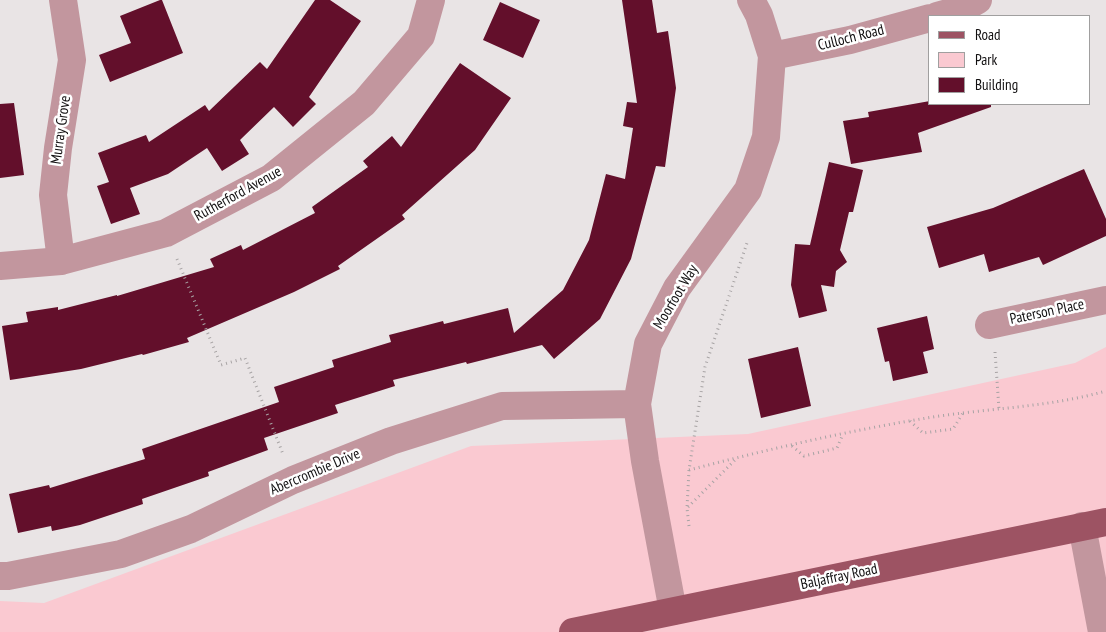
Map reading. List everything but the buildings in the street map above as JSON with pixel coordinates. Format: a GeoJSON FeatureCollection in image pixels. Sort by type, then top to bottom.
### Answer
{"type":"FeatureCollection","features":[{"type":"Feature","properties":{"kind":"main road","name":"Baljaffray Road"},"geometry":{"type":"LineString","coordinates":[[573,632],[1094,524]]}},
{"type":"Feature","properties":{"kind":"street","name":"Murray Grove"},"geometry":{"type":"LineString","coordinates":[[60,261],[53,195],[58,148],[72,60],[62,0]]}},
{"type":"Feature","properties":{"kind":"street","name":"Rutherford Avenue"},"geometry":{"type":"LineString","coordinates":[[0,266],[60,261],[166,233],[271,178],[364,103],[421,36],[431,0]]}},
{"type":"Feature","properties":{"kind":"street","name":"Moorfoot Way"},"geometry":{"type":"LineString","coordinates":[[673,611],[645,461],[638,404],[648,344],[677,288],[748,190],[766,137],[772,56],[759,15],[751,0]]}},
{"type":"Feature","properties":{"kind":"street"},"geometry":{"type":"LineString","coordinates":[[941,15],[962,10],[978,0]]}},
{"type":"Feature","properties":{"kind":"street","name":"Culloch Road"},"geometry":{"type":"LineString","coordinates":[[772,56],[850,40],[928,19]]}},
{"type":"Feature","properties":{"kind":"street","name":"Paterson Place"},"geometry":{"type":"LineString","coordinates":[[988,325],[1106,300]]}},
{"type":"Feature","properties":{"kind":"street","name":"Abercrombie Drive"},"geometry":{"type":"LineString","coordinates":[[0,576],[121,554],[191,529],[293,480],[391,441],[502,406],[638,404]]}},
{"type":"Feature","properties":{"kind":"street"},"geometry":{"type":"LineString","coordinates":[[1094,524],[1102,632]]}},
{"type":"Feature","properties":{"kind":"path"},"geometry":{"type":"LineString","coordinates":[[166,233],[221,365],[245,358],[293,480]]}},
{"type":"Feature","properties":{"kind":"path"},"geometry":{"type":"LineString","coordinates":[[689,527],[687,508],[688,470],[705,367],[749,237]]}},
{"type":"Feature","properties":{"kind":"path"},"geometry":{"type":"LineString","coordinates":[[996,361],[999,409]]}},
{"type":"Feature","properties":{"kind":"path"},"geometry":{"type":"LineString","coordinates":[[688,470],[843,434],[910,421],[1047,402],[1106,391]]}},
{"type":"Feature","properties":{"kind":"path"},"geometry":{"type":"LineString","coordinates":[[910,421],[923,433],[953,429],[963,413]]}},
{"type":"Feature","properties":{"kind":"path"},"geometry":{"type":"LineString","coordinates":[[792,446],[804,456],[837,448],[843,434]]}},
{"type":"Feature","properties":{"kind":"path"},"geometry":{"type":"LineString","coordinates":[[687,508],[737,458]]}},
{"type":"Feature","properties":{"kind":"green space"},"geometry":{"type":"Polygon","coordinates":[[[1106,347],[1106,632],[0,632],[0,601],[44,603],[471,446],[748,434],[1075,363],[1106,347]]]}}]}
